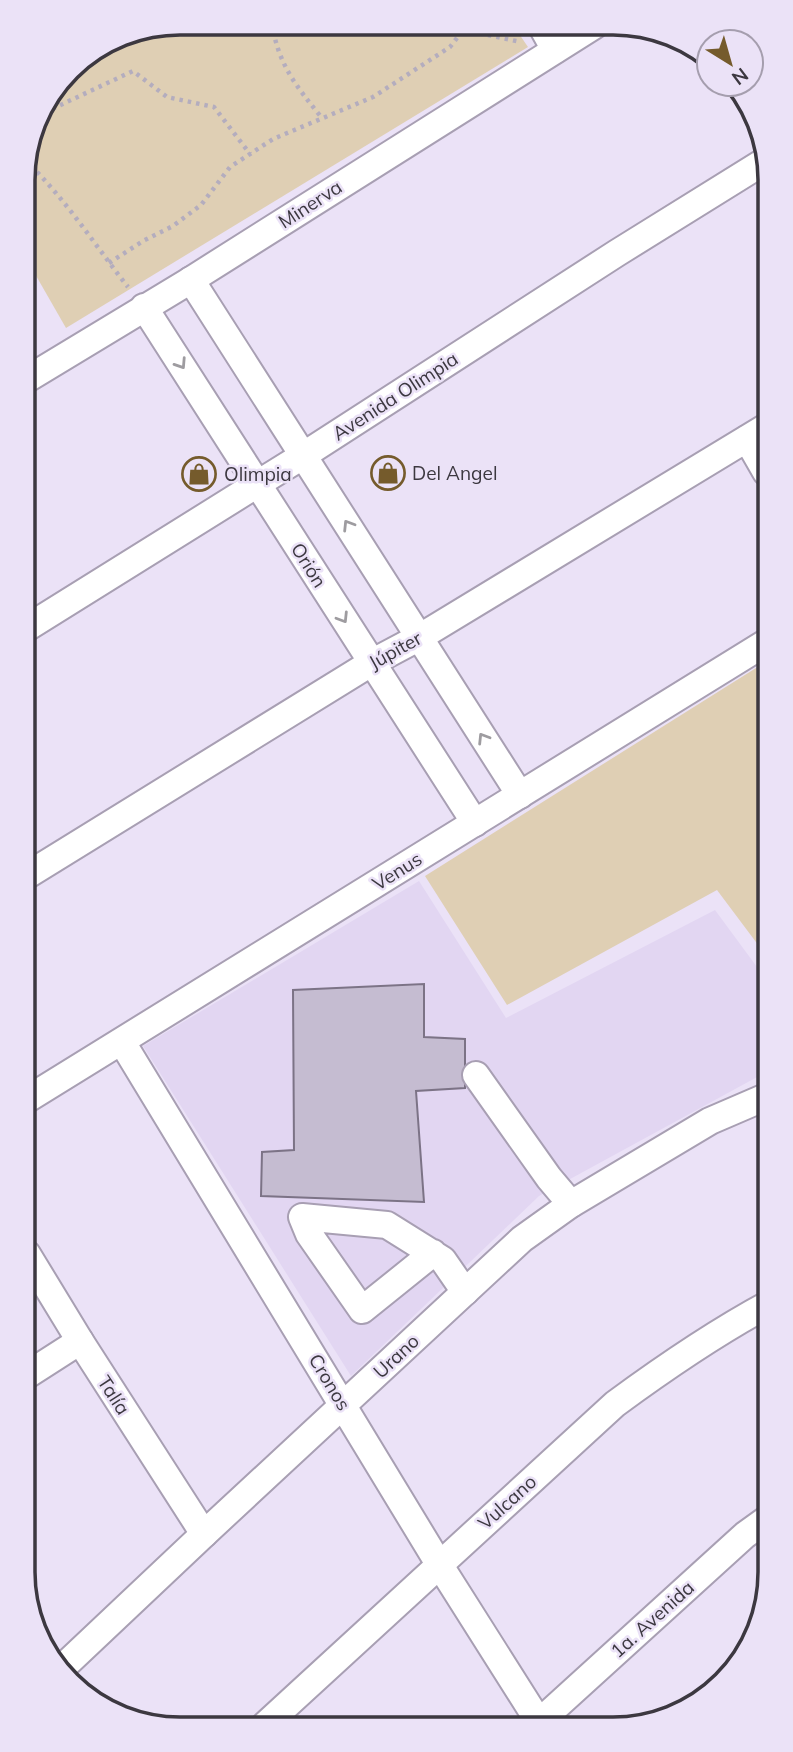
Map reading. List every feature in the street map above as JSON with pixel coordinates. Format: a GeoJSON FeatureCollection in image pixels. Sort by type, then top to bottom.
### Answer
{"type":"FeatureCollection","features":[{"type":"Feature","properties":{"kind":"street"},"geometry":{"type":"LineString","coordinates":[[547,35],[555,50]]}},
{"type":"Feature","properties":{"kind":"street","name":"Minerva"},"geometry":{"type":"LineString","coordinates":[[35,374],[191,280],[580,35]]}},
{"type":"Feature","properties":{"kind":"street","name":"Avenida Olimpia"},"geometry":{"type":"LineString","coordinates":[[35,623],[304,455],[757,165]]}},
{"type":"Feature","properties":{"kind":"street"},"geometry":{"type":"LineString","coordinates":[[191,280],[520,795]]}},
{"type":"Feature","properties":{"kind":"street","name":"Orión"},"geometry":{"type":"LineString","coordinates":[[144,307],[475,823]]}},
{"type":"Feature","properties":{"kind":"street","name":"Júpiter"},"geometry":{"type":"LineString","coordinates":[[35,870],[371,663],[420,637],[757,433]]}},
{"type":"Feature","properties":{"kind":"street","name":"Venus"},"geometry":{"type":"LineString","coordinates":[[35,1095],[758,647]]}},
{"type":"Feature","properties":{"kind":"street","name":"Cronos"},"geometry":{"type":"LineString","coordinates":[[122,1042],[534,1717]]}},
{"type":"Feature","properties":{"kind":"street"},"geometry":{"type":"LineString","coordinates":[[476,1075],[571,1204]]}},
{"type":"Feature","properties":{"kind":"street","name":"Urano"},"geometry":{"type":"LineString","coordinates":[[67,1663],[522,1239],[571,1204],[710,1121],[758,1100]]}},
{"type":"Feature","properties":{"kind":"street"},"geometry":{"type":"LineString","coordinates":[[433,1253],[362,1310],[309,1234],[302,1217],[387,1225],[433,1253],[443,1260],[465,1292]]}},
{"type":"Feature","properties":{"kind":"street","name":"Talía"},"geometry":{"type":"LineString","coordinates":[[35,1267],[204,1534]]}},
{"type":"Feature","properties":{"kind":"street","name":"Vulcano"},"geometry":{"type":"LineString","coordinates":[[274,1717],[615,1404],[665,1367],[758,1310]]}},
{"type":"Feature","properties":{"kind":"street"},"geometry":{"type":"LineString","coordinates":[[35,1370],[80,1341]]}},
{"type":"Feature","properties":{"kind":"street","name":"1a. Avenida"},"geometry":{"type":"LineString","coordinates":[[545,1717],[744,1535],[758,1525]]}},
{"type":"Feature","properties":{"kind":"path"},"geometry":{"type":"LineString","coordinates":[[273,35],[290,78],[322,118]]}},
{"type":"Feature","properties":{"kind":"path"},"geometry":{"type":"LineString","coordinates":[[109,263],[173,226],[201,205],[230,167],[273,139],[383,91],[450,47],[458,35]]}},
{"type":"Feature","properties":{"kind":"path"},"geometry":{"type":"LineString","coordinates":[[496,35],[555,50]]}},
{"type":"Feature","properties":{"kind":"path"},"geometry":{"type":"LineString","coordinates":[[54,108],[133,71],[167,97],[214,107],[250,154]]}},
{"type":"Feature","properties":{"kind":"path"},"geometry":{"type":"LineString","coordinates":[[35,169],[72,211],[144,307]]}},
{"type":"Feature","properties":{"kind":"shaded area"},"geometry":{"type":"Polygon","coordinates":[[[170,35],[520,35],[528,47],[66,328],[35,274],[36,161],[46,124],[59,99],[84,71],[107,54],[133,43],[170,35]]]}},
{"type":"Feature","properties":{"kind":"shaded area"},"geometry":{"type":"Polygon","coordinates":[[[758,667],[758,945],[717,890],[507,1005],[425,876],[758,667]]]}},
{"type":"Feature","properties":{"kind":"shaded area"},"geometry":{"type":"Polygon","coordinates":[[[419,881],[506,1018],[715,910],[758,968],[758,1076],[539,1196],[351,1376],[143,1046],[419,881]]]}},
{"type":"Feature","properties":{"kind":"building"},"geometry":{"type":"Polygon","coordinates":[[[424,984],[424,1037],[465,1039],[465,1088],[416,1091],[424,1202],[261,1196],[262,1152],[294,1150],[293,990],[424,984]]]}},
{"type":"Feature","properties":{"kind":"place","name":"Del Angel"},"geometry":{"type":"Point","coordinates":[388,473]}},
{"type":"Feature","properties":{"kind":"place","name":"Olimpia"},"geometry":{"type":"Point","coordinates":[199,474]}}]}
